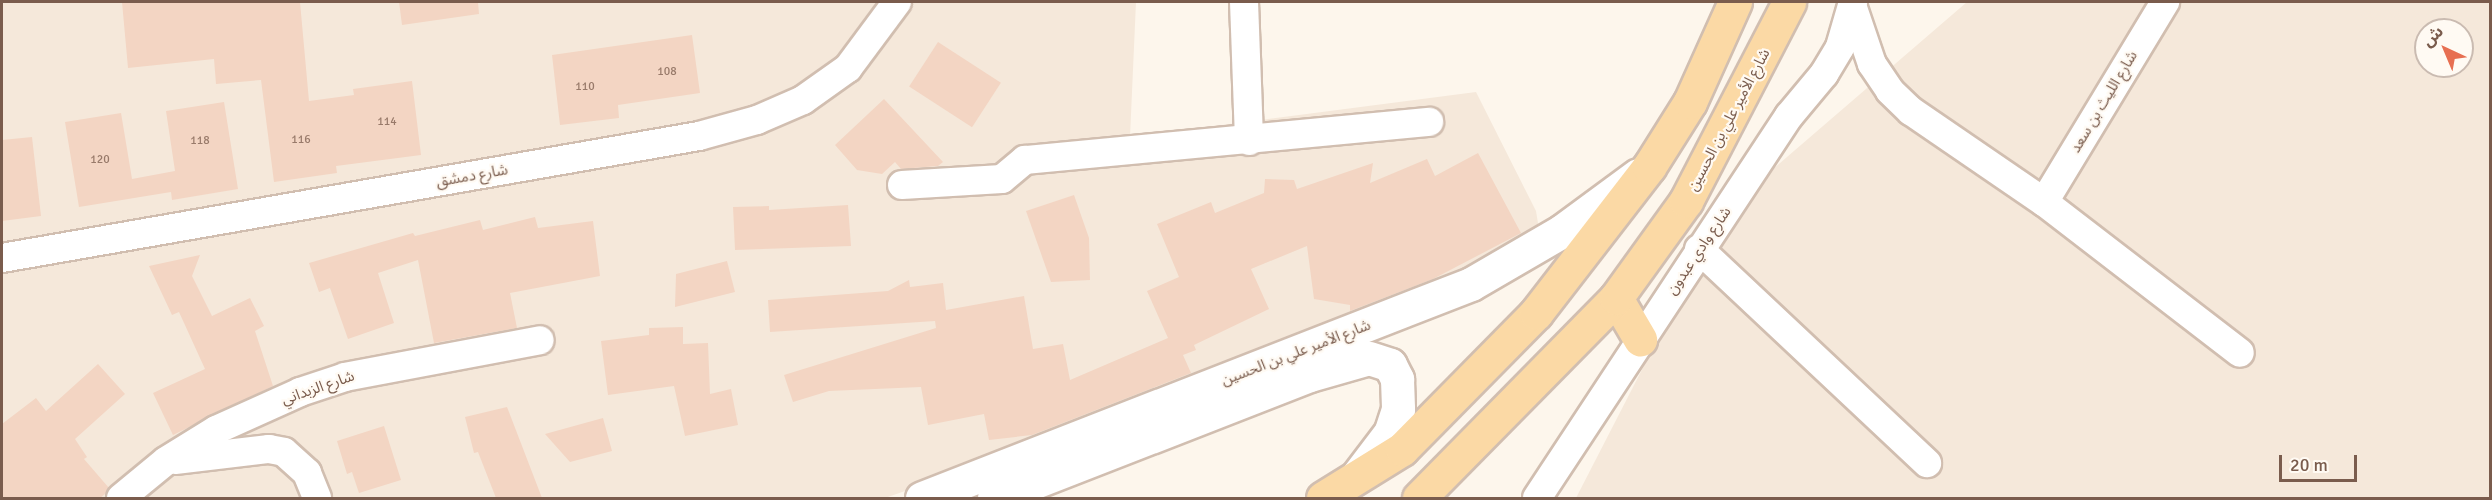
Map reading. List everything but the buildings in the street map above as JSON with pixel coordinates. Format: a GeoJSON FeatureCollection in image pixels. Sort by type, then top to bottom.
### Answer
{"type":"FeatureCollection","features":[{"type":"Feature","properties":{"kind":"main road","name":"شارع الأمير علي بن الحسين"},"geometry":{"type":"LineString","coordinates":[[1323,498],[1401,449],[1536,313],[1649,167],[1690,102],[1735,2]]}},
{"type":"Feature","properties":{"kind":"main road","name":"شارع الأمير علي بن الحسين"},"geometry":{"type":"LineString","coordinates":[[1419,498],[1616,298],[1686,201],[1789,2]]}},
{"type":"Feature","properties":{"kind":"main road"},"geometry":{"type":"LineString","coordinates":[[1616,298],[1640,339]]}},
{"type":"Feature","properties":{"kind":"street","name":"شارع دمشق"},"geometry":{"type":"LineString","coordinates":[[2,258],[699,136],[757,120],[802,100],[848,68],[897,2]]}},
{"type":"Feature","properties":{"kind":"street"},"geometry":{"type":"LineString","coordinates":[[1244,2],[1249,141]]}},
{"type":"Feature","properties":{"kind":"street","name":"شارع الليث بن سعد"},"geometry":{"type":"LineString","coordinates":[[2044,202],[2165,2]]}},
{"type":"Feature","properties":{"kind":"street"},"geometry":{"type":"LineString","coordinates":[[1853,3],[1872,64],[1890,91],[1911,111],[2044,202],[2240,353]]}},
{"type":"Feature","properties":{"kind":"street","name":"شارع وادي عبدون"},"geometry":{"type":"LineString","coordinates":[[1537,498],[1699,249],[1789,116],[1824,74],[1840,47],[1853,3]]}},
{"type":"Feature","properties":{"kind":"street"},"geometry":{"type":"LineString","coordinates":[[902,185],[1002,179],[1026,160],[1249,141],[1429,122]]}},
{"type":"Feature","properties":{"kind":"street","name":"شارع الأمير علي بن الحسين"},"geometry":{"type":"LineString","coordinates":[[922,498],[1471,284],[1562,231],[1649,167]]}},
{"type":"Feature","properties":{"kind":"street"},"geometry":{"type":"LineString","coordinates":[[1699,249],[1927,463]]}},
{"type":"Feature","properties":{"kind":"street","name":"شارع الزبداني"},"geometry":{"type":"LineString","coordinates":[[121,498],[166,461],[216,430],[300,392],[345,376],[540,340]]}},
{"type":"Feature","properties":{"kind":"street","name":"شارع الأمير علي بن الحسين"},"geometry":{"type":"LineString","coordinates":[[994,498],[1310,375],[1369,358],[1389,365],[1397,378],[1398,409],[1390,433],[1358,476]]}},
{"type":"Feature","properties":{"kind":"street"},"geometry":{"type":"LineString","coordinates":[[166,461],[269,449],[284,452],[307,473],[317,498]]}},
{"type":"Feature","properties":{"kind":"shaded area"},"geometry":{"type":"Polygon","coordinates":[[[2,2],[1136,2],[1130,137],[1476,92],[1536,211],[1541,241],[1031,447],[885,498],[2,498],[2,2]]]}},
{"type":"Feature","properties":{"kind":"shaded area"},"geometry":{"type":"Polygon","coordinates":[[[1967,2],[2490,2],[2490,498],[1576,498],[1723,212],[1967,2]]]}}]}
